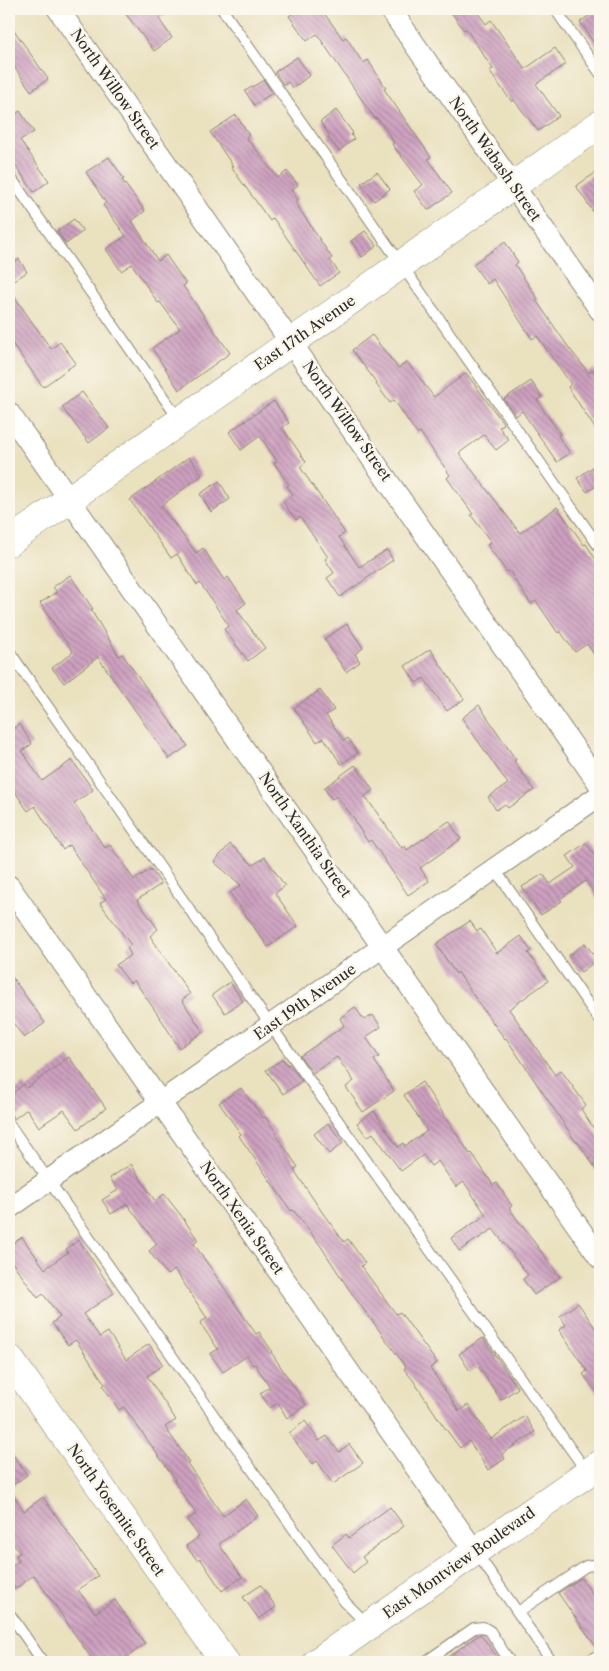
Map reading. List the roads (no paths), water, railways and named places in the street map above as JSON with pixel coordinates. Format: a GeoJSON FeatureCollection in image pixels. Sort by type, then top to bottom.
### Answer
{"type":"FeatureCollection","features":[{"type":"Feature","properties":{"kind":"main road","name":"East 17th Avenue"},"geometry":{"type":"LineString","coordinates":[[9,542],[600,124]]}},
{"type":"Feature","properties":{"kind":"main road","name":"North Yosemite Street"},"geometry":{"type":"LineString","coordinates":[[9,1358],[225,1662]]}},
{"type":"Feature","properties":{"kind":"main road","name":"East Montview Boulevard"},"geometry":{"type":"LineString","coordinates":[[317,1662],[594,1469]]}},
{"type":"Feature","properties":{"kind":"main road"},"geometry":{"type":"LineString","coordinates":[[341,1662],[369,1626]]}},
{"type":"Feature","properties":{"kind":"street","name":"North Willow Street"},"geometry":{"type":"LineString","coordinates":[[58,9],[600,785]]}},
{"type":"Feature","properties":{"kind":"street","name":"North Wabash Street"},"geometry":{"type":"LineString","coordinates":[[390,9],[600,310]]}},
{"type":"Feature","properties":{"kind":"street","name":"North Xanthia Street"},"geometry":{"type":"LineString","coordinates":[[9,413],[384,946],[600,1258]]}},
{"type":"Feature","properties":{"kind":"street","name":"East 19th Avenue"},"geometry":{"type":"LineString","coordinates":[[9,1208],[600,795]]}},
{"type":"Feature","properties":{"kind":"street","name":"North Xenia Street"},"geometry":{"type":"LineString","coordinates":[[9,886],[475,1552]]}},
{"type":"Feature","properties":{"kind":"lane"},"geometry":{"type":"LineString","coordinates":[[222,9],[600,548]]}},
{"type":"Feature","properties":{"kind":"lane"},"geometry":{"type":"LineString","coordinates":[[555,9],[600,74]]}},
{"type":"Feature","properties":{"kind":"lane"},"geometry":{"type":"LineString","coordinates":[[9,175],[180,421]]}},
{"type":"Feature","properties":{"kind":"lane"},"geometry":{"type":"LineString","coordinates":[[9,651],[271,1026],[594,1469]]}},
{"type":"Feature","properties":{"kind":"lane"},"geometry":{"type":"LineString","coordinates":[[494,868],[600,1020]]}},
{"type":"Feature","properties":{"kind":"lane"},"geometry":{"type":"LineString","coordinates":[[9,1124],[345,1602],[369,1626]]}},
{"type":"Feature","properties":{"kind":"lane"},"geometry":{"type":"LineString","coordinates":[[475,1552],[552,1662]]}},
{"type":"Feature","properties":{"kind":"lane"},"geometry":{"type":"LineString","coordinates":[[518,1612],[586,1566],[592,1565]]}},
{"type":"Feature","properties":{"kind":"lane"},"geometry":{"type":"LineString","coordinates":[[9,1613],[43,1662]]}},
{"type":"Feature","properties":{"kind":"lane"},"geometry":{"type":"LineString","coordinates":[[425,1662],[474,1628],[483,1627],[490,1631],[510,1662]]}},
{"type":"Feature","properties":{"kind":"lane"},"geometry":{"type":"LineString","coordinates":[[588,1662],[600,1654]]}}]}
